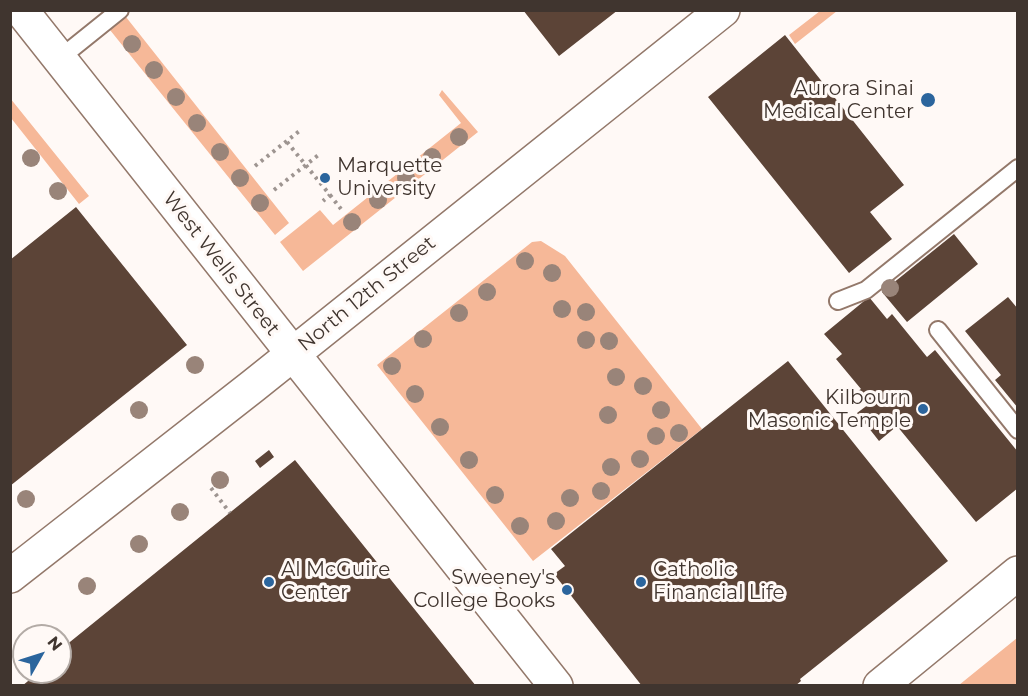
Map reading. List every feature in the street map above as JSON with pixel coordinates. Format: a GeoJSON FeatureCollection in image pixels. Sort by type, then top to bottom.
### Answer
{"type":"FeatureCollection","features":[{"type":"Feature","properties":{"kind":"street","name":"West Wells Street"},"geometry":{"type":"LineString","coordinates":[[21,10],[556,686]]}},
{"type":"Feature","properties":{"kind":"street","name":"North 12th Street"},"geometry":{"type":"LineString","coordinates":[[10,576],[293,354],[723,10]]}},
{"type":"Feature","properties":{"kind":"street"},"geometry":{"type":"LineString","coordinates":[[880,686],[1017,573]]}},
{"type":"Feature","properties":{"kind":"lane"},"geometry":{"type":"LineString","coordinates":[[59,59],[120,10]]}},
{"type":"Feature","properties":{"kind":"lane"},"geometry":{"type":"LineString","coordinates":[[838,301],[866,291],[1017,168]]}},
{"type":"Feature","properties":{"kind":"lane"},"geometry":{"type":"LineString","coordinates":[[938,330],[1017,430]]}},
{"type":"Feature","properties":{"kind":"path"},"geometry":{"type":"LineString","coordinates":[[255,166],[302,129]]}},
{"type":"Feature","properties":{"kind":"path"},"geometry":{"type":"LineString","coordinates":[[286,141],[341,209]]}},
{"type":"Feature","properties":{"kind":"path"},"geometry":{"type":"LineString","coordinates":[[274,190],[321,153]]}},
{"type":"Feature","properties":{"kind":"path"},"geometry":{"type":"LineString","coordinates":[[323,201],[330,195]]}},
{"type":"Feature","properties":{"kind":"path"},"geometry":{"type":"LineString","coordinates":[[211,488],[230,513]]}},
{"type":"Feature","properties":{"kind":"shaded area"},"geometry":{"type":"Polygon","coordinates":[[[820,11],[837,11],[795,44],[789,35],[820,11]]]}},
{"type":"Feature","properties":{"kind":"shaded area"},"geometry":{"type":"Polygon","coordinates":[[[126,17],[289,223],[275,235],[110,30],[126,17]]]}},
{"type":"Feature","properties":{"kind":"shaded area"},"geometry":{"type":"Polygon","coordinates":[[[442,90],[478,132],[303,271],[280,242],[320,210],[333,225],[461,123],[439,95],[442,90]]]}},
{"type":"Feature","properties":{"kind":"shaded area"},"geometry":{"type":"Polygon","coordinates":[[[10,98],[89,196],[79,204],[11,118],[10,98]]]}},
{"type":"Feature","properties":{"kind":"shaded area"},"geometry":{"type":"Polygon","coordinates":[[[541,241],[565,256],[702,429],[533,561],[377,365],[532,242],[541,241]]]}},
{"type":"Feature","properties":{"kind":"shaded area"},"geometry":{"type":"Polygon","coordinates":[[[1017,638],[1017,685],[959,685],[1017,638]]]}},
{"type":"Feature","properties":{"kind":"building"},"geometry":{"type":"Polygon","coordinates":[[[523,10],[618,10],[559,56],[523,10]]]}},
{"type":"Feature","properties":{"kind":"building"},"geometry":{"type":"Polygon","coordinates":[[[785,35],[904,185],[870,212],[892,239],[849,273],[708,97],[785,35]]]}},
{"type":"Feature","properties":{"kind":"building"},"geometry":{"type":"Polygon","coordinates":[[[76,207],[187,345],[10,486],[10,260],[76,207]]]}},
{"type":"Feature","properties":{"kind":"building"},"geometry":{"type":"Polygon","coordinates":[[[954,234],[978,264],[907,322],[882,292],[954,234]]]}},
{"type":"Feature","properties":{"kind":"building","name":"Kilbourn Masonic Temple"},"geometry":{"type":"Polygon","coordinates":[[[869,297],[887,319],[892,314],[927,357],[935,350],[1018,452],[1018,488],[976,522],[897,426],[879,441],[857,413],[869,404],[858,391],[861,389],[836,359],[842,354],[824,334],[869,297]]]}},
{"type":"Feature","properties":{"kind":"building"},"geometry":{"type":"Polygon","coordinates":[[[1008,297],[1018,309],[1018,408],[995,380],[1001,375],[965,331],[1008,297]]]}},
{"type":"Feature","properties":{"kind":"building"},"geometry":{"type":"Polygon","coordinates":[[[788,361],[948,561],[800,679],[801,681],[795,686],[642,686],[554,574],[565,566],[551,549],[788,361]]]}},
{"type":"Feature","properties":{"kind":"building"},"geometry":{"type":"Polygon","coordinates":[[[269,450],[274,457],[260,468],[255,461],[269,450]]]}},
{"type":"Feature","properties":{"kind":"building","name":"Al McGuire Center"},"geometry":{"type":"Polygon","coordinates":[[[295,460],[476,686],[22,686],[24,684],[72,684],[72,640],[295,460]]]}},
{"type":"Feature","properties":{"kind":"place","name":"Aurora Sinai Medical Center"},"geometry":{"type":"Point","coordinates":[928,100]}},
{"type":"Feature","properties":{"kind":"place","name":"Marquette University"},"geometry":{"type":"Point","coordinates":[325,178]}},
{"type":"Feature","properties":{"kind":"place","name":"Kilbourn Masonic Temple"},"geometry":{"type":"Point","coordinates":[923,409]}},
{"type":"Feature","properties":{"kind":"place","name":"Al McGuire Center"},"geometry":{"type":"Point","coordinates":[269,582]}},
{"type":"Feature","properties":{"kind":"place","name":"Catholic Financial Life"},"geometry":{"type":"Point","coordinates":[641,582]}},
{"type":"Feature","properties":{"kind":"place","name":"Sweeney's College Books"},"geometry":{"type":"Point","coordinates":[567,590]}}]}
